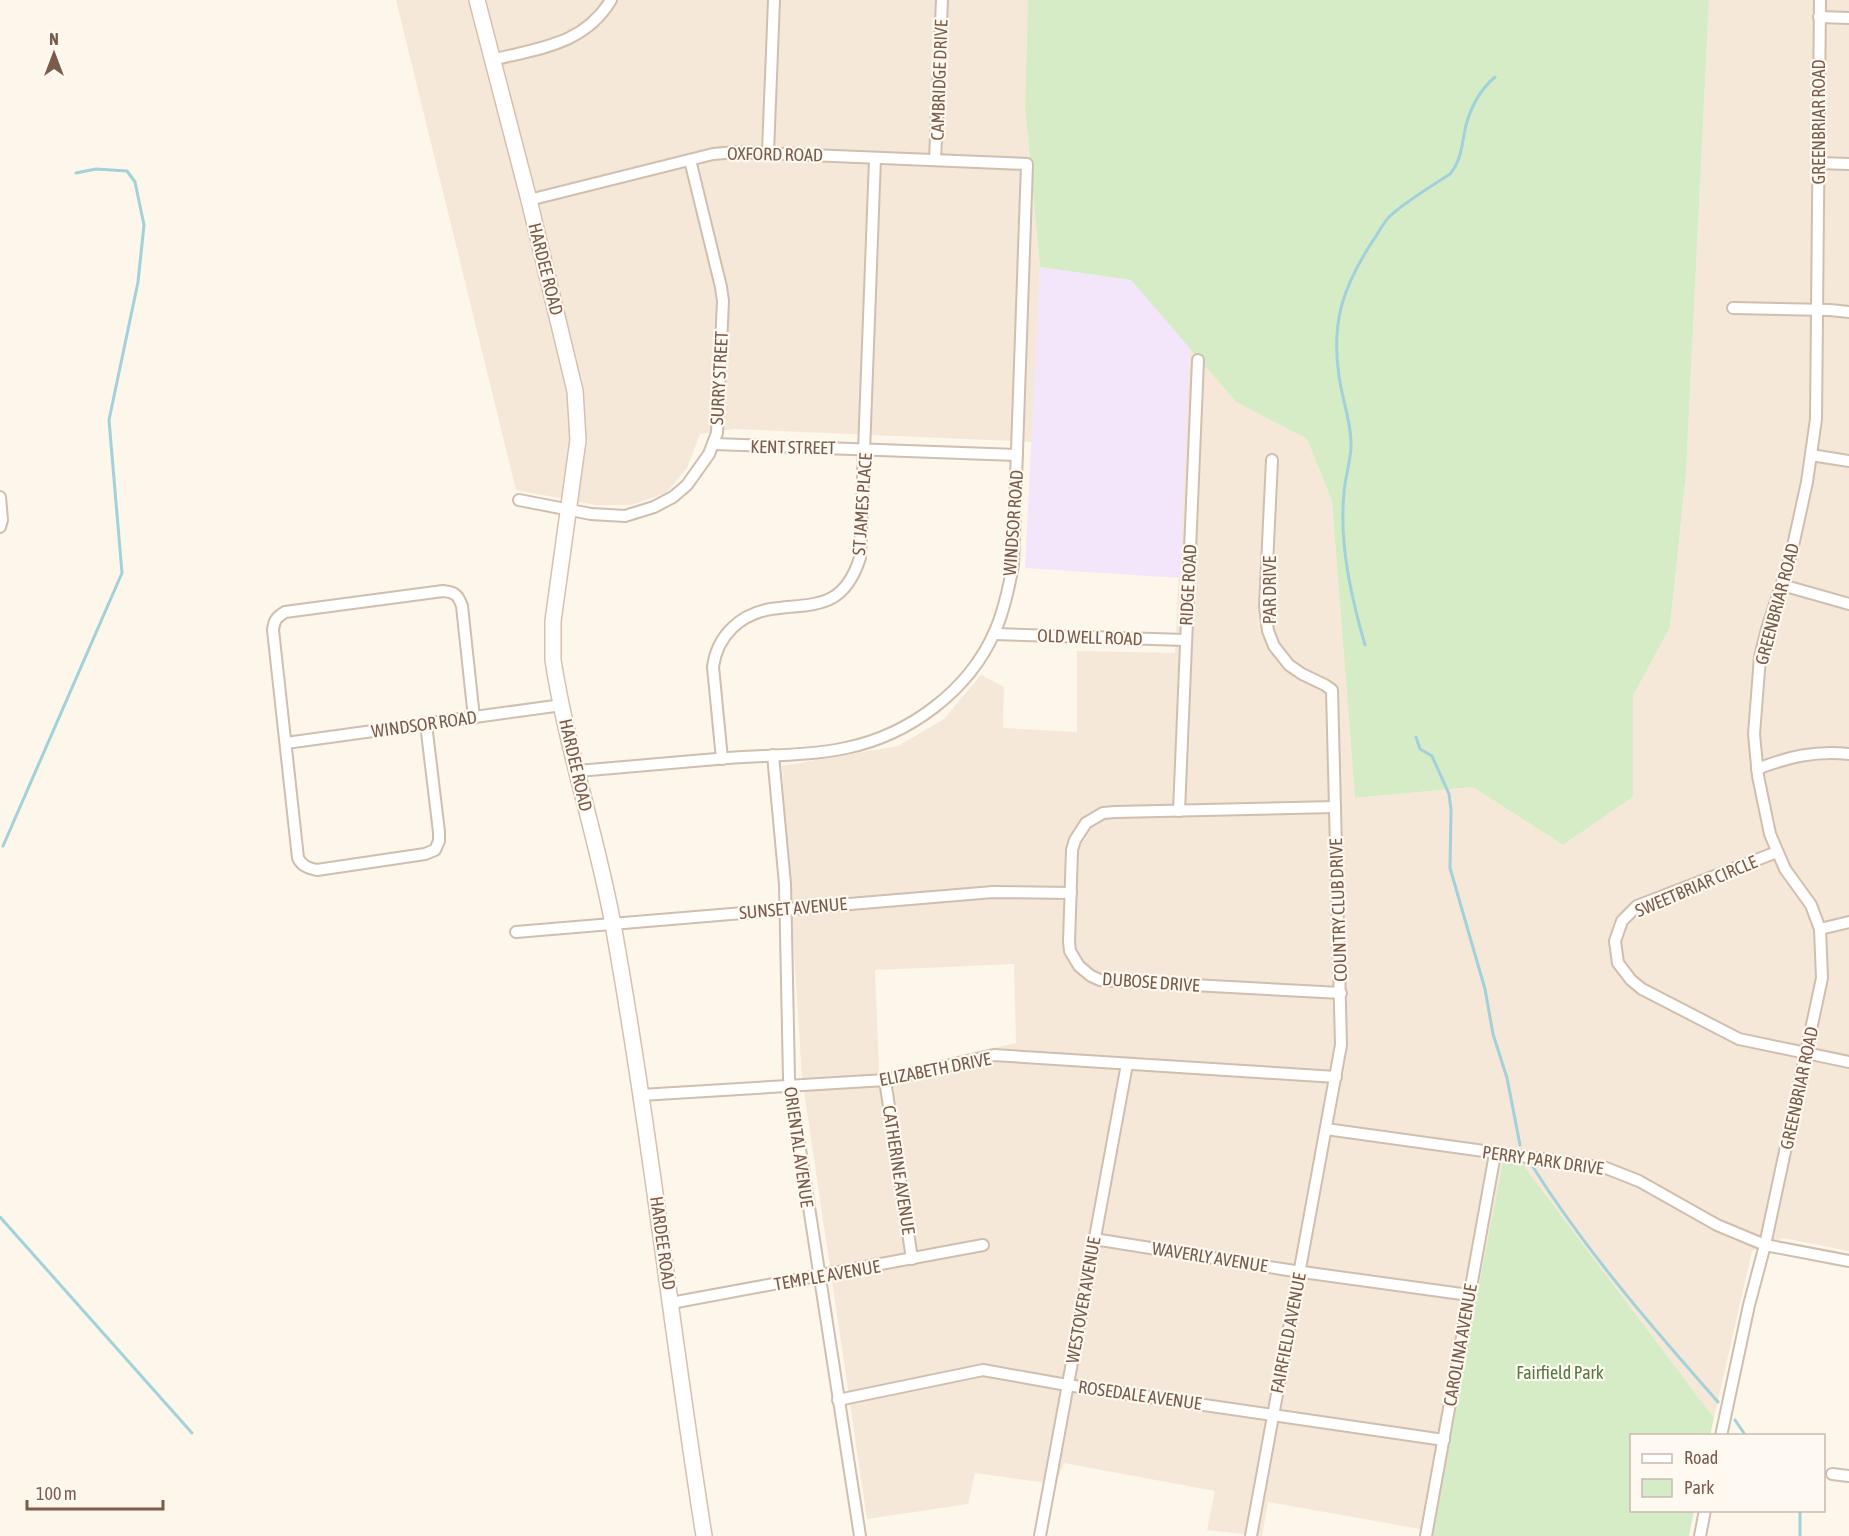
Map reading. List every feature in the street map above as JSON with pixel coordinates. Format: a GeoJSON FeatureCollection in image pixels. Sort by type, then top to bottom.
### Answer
{"type":"FeatureCollection","features":[{"type":"Feature","properties":{"kind":"street","name":"HARDEE ROAD"},"geometry":{"type":"LineString","coordinates":[[477,0],[529,200],[575,391],[578,440],[552,641],[555,670],[613,924],[641,1095],[683,1402],[704,1536]]}},
{"type":"Feature","properties":{"kind":"street"},"geometry":{"type":"LineString","coordinates":[[492,60],[575,37],[596,22],[611,0]]}},
{"type":"Feature","properties":{"kind":"street"},"geometry":{"type":"LineString","coordinates":[[768,152],[774,0]]}},
{"type":"Feature","properties":{"kind":"street","name":"CAMBRIDGE DRIVE"},"geometry":{"type":"LineString","coordinates":[[935,160],[942,0]]}},
{"type":"Feature","properties":{"kind":"street","name":"GREENBRIAR ROAD"},"geometry":{"type":"LineString","coordinates":[[1721,1434],[1749,1305],[1766,1245],[1822,978],[1820,929],[1811,905],[1791,879],[1777,852],[1762,801],[1754,734],[1757,679],[1767,629],[1793,544],[1811,455],[1817,398],[1820,0]]}},
{"type":"Feature","properties":{"kind":"street"},"geometry":{"type":"LineString","coordinates":[[1819,17],[1849,18]]}},
{"type":"Feature","properties":{"kind":"street","name":"OXFORD ROAD"},"geometry":{"type":"LineString","coordinates":[[529,200],[721,153],[768,152],[991,162]]}},
{"type":"Feature","properties":{"kind":"street","name":"ST JAMES PLACE"},"geometry":{"type":"LineString","coordinates":[[722,759],[713,674],[714,660],[719,646],[732,628],[750,615],[770,609],[798,608],[825,602],[835,596],[851,579],[861,550],[875,158]]}},
{"type":"Feature","properties":{"kind":"street","name":"SURRY STREET"},"geometry":{"type":"LineString","coordinates":[[519,500],[591,514],[613,516],[632,514],[654,507],[673,497],[687,485],[699,470],[713,444],[717,433],[723,301],[690,160]]}},
{"type":"Feature","properties":{"kind":"street","name":"WINDSOR ROAD"},"geometry":{"type":"LineString","coordinates":[[578,771],[845,748],[898,730],[934,708],[963,680],[994,634],[1013,565],[1027,164],[991,162]]}},
{"type":"Feature","properties":{"kind":"street"},"geometry":{"type":"LineString","coordinates":[[1818,163],[1849,164]]}},
{"type":"Feature","properties":{"kind":"street"},"geometry":{"type":"LineString","coordinates":[[1733,308],[1849,312]]}},
{"type":"Feature","properties":{"kind":"street","name":"RIDGE ROAD"},"geometry":{"type":"LineString","coordinates":[[1179,810],[1198,360]]}},
{"type":"Feature","properties":{"kind":"street","name":"KENT STREET"},"geometry":{"type":"LineString","coordinates":[[713,444],[1017,455]]}},
{"type":"Feature","properties":{"kind":"street"},"geometry":{"type":"LineString","coordinates":[[1811,455],[1849,461]]}},
{"type":"Feature","properties":{"kind":"street","name":"PAR DRIVE"},"geometry":{"type":"LineString","coordinates":[[1272,460],[1265,606],[1268,631],[1278,652],[1289,665],[1332,690]]}},
{"type":"Feature","properties":{"kind":"street"},"geometry":{"type":"LineString","coordinates":[[0,497],[2,520],[0,527]]}},
{"type":"Feature","properties":{"kind":"street"},"geometry":{"type":"LineString","coordinates":[[1782,585],[1849,604]]}},
{"type":"Feature","properties":{"kind":"street"},"geometry":{"type":"LineString","coordinates":[[426,724],[439,832],[439,841],[435,850],[425,854],[317,870],[301,863],[298,858],[273,630],[274,621],[285,612],[443,591],[453,592],[459,597],[462,606],[474,718]]}},
{"type":"Feature","properties":{"kind":"street","name":"OLD WELL ROAD"},"geometry":{"type":"LineString","coordinates":[[994,634],[1185,640]]}},
{"type":"Feature","properties":{"kind":"street","name":"COUNTRY CLUB DRIVE"},"geometry":{"type":"LineString","coordinates":[[1326,1129],[1341,1045],[1332,690]]}},
{"type":"Feature","properties":{"kind":"street","name":"WINDSOR ROAD"},"geometry":{"type":"LineString","coordinates":[[286,743],[562,705]]}},
{"type":"Feature","properties":{"kind":"street"},"geometry":{"type":"LineString","coordinates":[[1757,769],[1801,754],[1822,752],[1849,754]]}},
{"type":"Feature","properties":{"kind":"street","name":"ORIENTAL AVENUE"},"geometry":{"type":"LineString","coordinates":[[773,755],[786,909],[790,1087],[860,1536]]}},
{"type":"Feature","properties":{"kind":"street","name":"DUBOSE DRIVE"},"geometry":{"type":"LineString","coordinates":[[1335,807],[1103,813],[1086,823],[1075,840],[1072,850],[1070,951],[1079,966],[1100,980],[1341,993]]}},
{"type":"Feature","properties":{"kind":"street","name":"SWEETBRIAR CIRCLE"},"geometry":{"type":"LineString","coordinates":[[1777,852],[1638,906],[1622,921],[1617,934],[1615,948],[1622,969],[1630,980],[1642,988],[1739,1039],[1849,1062]]}},
{"type":"Feature","properties":{"kind":"street","name":"SUNSET AVENUE"},"geometry":{"type":"LineString","coordinates":[[516,932],[993,892],[1071,893]]}},
{"type":"Feature","properties":{"kind":"street"},"geometry":{"type":"LineString","coordinates":[[1820,929],[1849,922]]}},
{"type":"Feature","properties":{"kind":"street","name":"ELIZABETH DRIVE"},"geometry":{"type":"LineString","coordinates":[[641,1095],[885,1080],[994,1055],[1336,1077]]}},
{"type":"Feature","properties":{"kind":"street","name":"WESTOVER AVENUE"},"geometry":{"type":"LineString","coordinates":[[1040,1536],[1127,1064]]}},
{"type":"Feature","properties":{"kind":"street","name":"CATHERINE AVENUE"},"geometry":{"type":"LineString","coordinates":[[885,1080],[912,1259]]}},
{"type":"Feature","properties":{"kind":"street","name":"PERRY PARK DRIVE"},"geometry":{"type":"LineString","coordinates":[[1326,1129],[1612,1170],[1639,1181],[1717,1224],[1766,1245],[1849,1261]]}},
{"type":"Feature","properties":{"kind":"street","name":"FAIRFIELD AVENUE"},"geometry":{"type":"LineString","coordinates":[[1251,1536],[1326,1129]]}},
{"type":"Feature","properties":{"kind":"street","name":"CAROLINA AVENUE"},"geometry":{"type":"LineString","coordinates":[[1426,1536],[1495,1154]]}},
{"type":"Feature","properties":{"kind":"street","name":"WAVERLY AVENUE"},"geometry":{"type":"LineString","coordinates":[[1094,1239],[1469,1295]]}},
{"type":"Feature","properties":{"kind":"street","name":"TEMPLE AVENUE"},"geometry":{"type":"LineString","coordinates":[[671,1303],[983,1245]]}},
{"type":"Feature","properties":{"kind":"street","name":"ROSEDALE AVENUE"},"geometry":{"type":"LineString","coordinates":[[838,1400],[983,1370],[1067,1385],[1444,1440]]}},
{"type":"Feature","properties":{"kind":"street"},"geometry":{"type":"LineString","coordinates":[[1832,1474],[1849,1476]]}},
{"type":"Feature","properties":{"kind":"street"},"geometry":{"type":"LineString","coordinates":[[1700,1536],[1705,1512]]}},
{"type":"Feature","properties":{"kind":"shaded area"},"geometry":{"type":"Polygon","coordinates":[[[396,0],[1028,0],[1025,107],[1040,267],[1033,442],[734,429],[700,434],[687,468],[666,493],[631,505],[596,505],[516,490],[396,0]]]}},
{"type":"Feature","properties":{"kind":"shaded area"},"geometry":{"type":"Polygon","coordinates":[[[1709,0],[1849,0],[1849,1251],[1783,1238],[1752,1251],[1714,1418],[1523,1165],[1503,1161],[1431,1531],[1268,1502],[1262,1536],[1207,1530],[1215,1491],[1064,1463],[1055,1484],[975,1473],[968,1504],[867,1519],[802,1077],[782,766],[898,746],[944,719],[981,675],[1004,687],[1003,728],[1077,732],[1077,651],[1175,653],[1190,348],[1236,402],[1307,439],[1332,501],[1355,798],[1473,787],[1563,845],[1633,797],[1633,696],[1670,627],[1686,473],[1709,0]],[[1014,964],[875,970],[879,1073],[1016,1043],[1014,964]]]}},
{"type":"Feature","properties":{"kind":"shaded area"},"geometry":{"type":"Polygon","coordinates":[[[1040,267],[1131,280],[1190,348],[1180,578],[1025,568],[1040,267]]]}},
{"type":"Feature","properties":{"kind":"green space"},"geometry":{"type":"Polygon","coordinates":[[[1028,0],[1709,0],[1686,473],[1670,627],[1633,696],[1633,797],[1563,845],[1473,787],[1355,798],[1332,501],[1307,439],[1236,402],[1131,280],[1040,267],[1025,107],[1028,0]]]}},
{"type":"Feature","properties":{"kind":"green space","name":"Fairfield Park"},"geometry":{"type":"Polygon","coordinates":[[[1503,1161],[1523,1165],[1714,1418],[1710,1434],[1630,1434],[1630,1512],[1694,1512],[1689,1536],[1430,1536],[1503,1161]]]}},
{"type":"Feature","properties":{"kind":"waterway"},"geometry":{"type":"LineString","coordinates":[[1365,645],[1351,589],[1343,531],[1344,493],[1351,448],[1337,357],[1338,322],[1353,274],[1387,219],[1396,210],[1454,169],[1471,112],[1481,93],[1495,77]]}},
{"type":"Feature","properties":{"kind":"waterway"},"geometry":{"type":"LineString","coordinates":[[3,846],[122,573],[109,420],[138,282],[144,225],[135,182],[127,171],[96,169],[76,173]]}},
{"type":"Feature","properties":{"kind":"waterway"},"geometry":{"type":"LineString","coordinates":[[1416,737],[1420,749],[1432,756],[1449,794],[1450,868],[1485,989],[1493,1034],[1507,1078],[1520,1145]]}},
{"type":"Feature","properties":{"kind":"waterway"},"geometry":{"type":"LineString","coordinates":[[1533,1167],[1597,1258],[1644,1317],[1718,1402]]}},
{"type":"Feature","properties":{"kind":"waterway"},"geometry":{"type":"LineString","coordinates":[[0,1217],[192,1433]]}},
{"type":"Feature","properties":{"kind":"waterway"},"geometry":{"type":"LineString","coordinates":[[1735,1420],[1745,1434]]}},
{"type":"Feature","properties":{"kind":"waterway"},"geometry":{"type":"LineString","coordinates":[[1800,1512],[1800,1536]]}}]}
